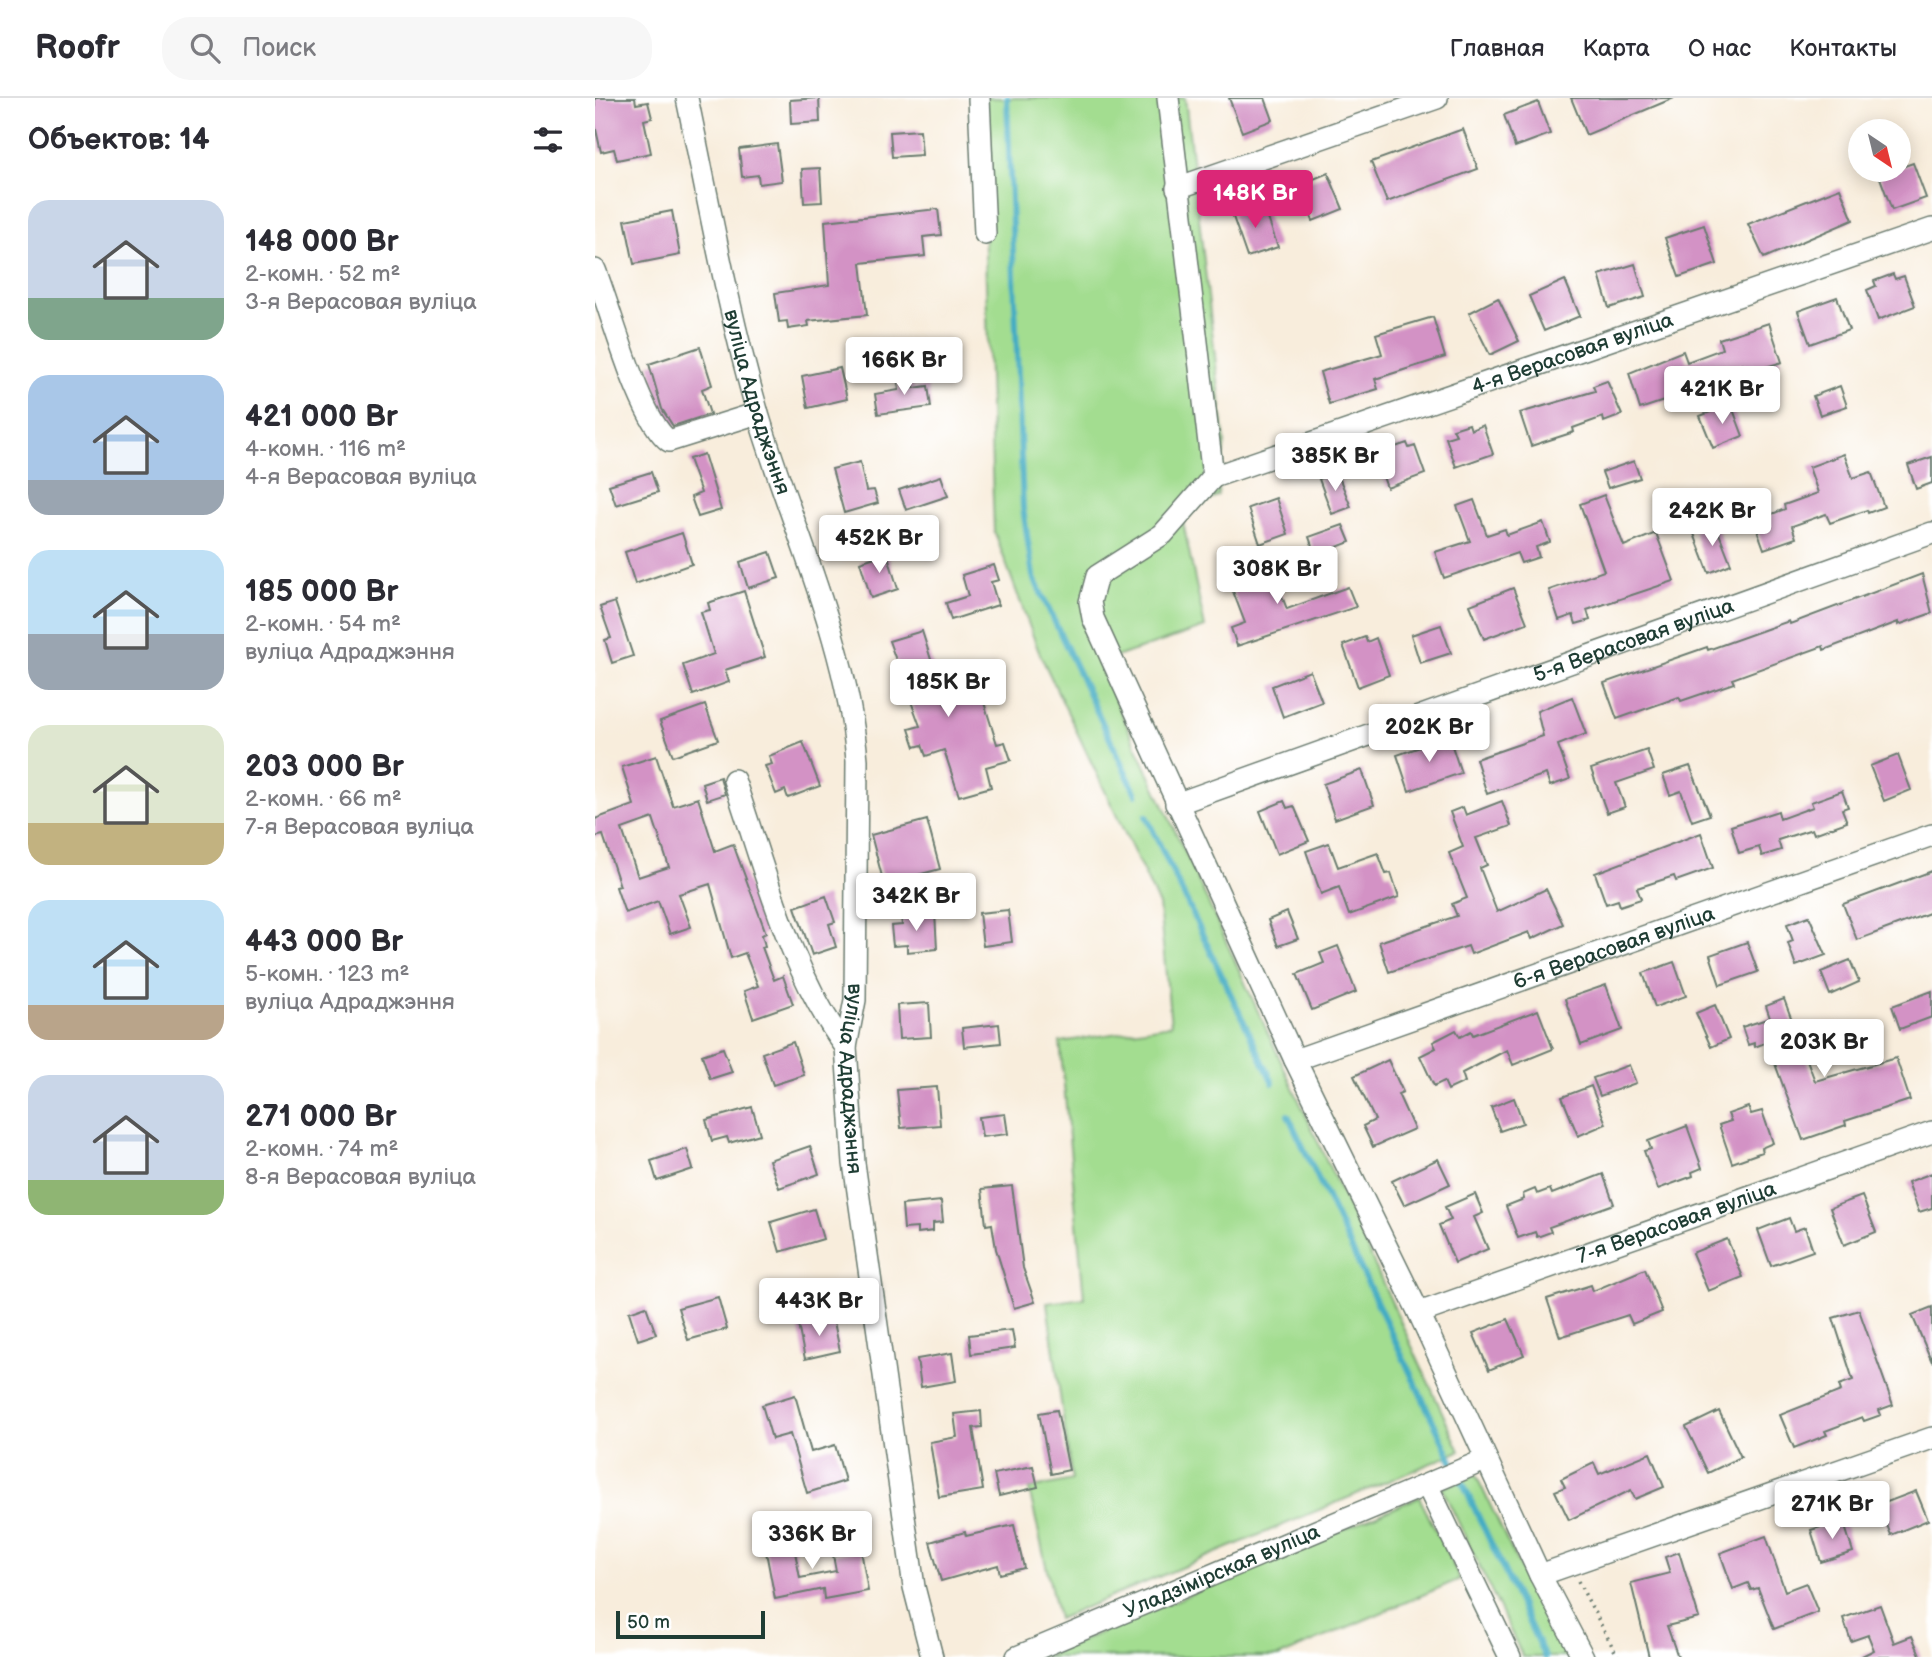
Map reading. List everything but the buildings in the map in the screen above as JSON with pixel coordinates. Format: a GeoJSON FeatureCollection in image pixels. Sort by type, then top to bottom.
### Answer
{"type":"FeatureCollection","features":[{"type":"Feature","properties":{"kind":"street","name":"вуліца Адраджэння"},"geometry":{"type":"LineString","coordinates":[[687,98],[758,413],[838,660],[854,728],[857,760],[855,1000],[846,1047],[854,1163],[914,1587],[932,1657]]}},
{"type":"Feature","properties":{"kind":"street"},"geometry":{"type":"LineString","coordinates":[[979,98],[985,234]]}},
{"type":"Feature","properties":{"kind":"street"},"geometry":{"type":"LineString","coordinates":[[1168,98],[1213,477],[1163,534],[1097,576],[1090,602],[1098,632],[1294,1060],[1419,1312],[1478,1463],[1583,1657]]}},
{"type":"Feature","properties":{"kind":"street"},"geometry":{"type":"LineString","coordinates":[[1177,188],[1437,98]]}},
{"type":"Feature","properties":{"kind":"street","name":"4-я Верасовая вуліца"},"geometry":{"type":"LineString","coordinates":[[1213,477],[1932,229]]}},
{"type":"Feature","properties":{"kind":"street"},"geometry":{"type":"LineString","coordinates":[[595,270],[643,403],[658,433],[669,441],[758,413]]}},
{"type":"Feature","properties":{"kind":"street","name":"5-я Верасовая вуліца"},"geometry":{"type":"LineString","coordinates":[[1176,804],[1932,533]]}},
{"type":"Feature","properties":{"kind":"street"},"geometry":{"type":"LineString","coordinates":[[734,780],[788,934],[825,1020],[846,1047]]}},
{"type":"Feature","properties":{"kind":"street","name":"6-я Верасовая вуліца"},"geometry":{"type":"LineString","coordinates":[[1294,1060],[1932,835]]}},
{"type":"Feature","properties":{"kind":"street","name":"7-я Верасовая вуліца"},"geometry":{"type":"LineString","coordinates":[[1419,1312],[1932,1132]]}},
{"type":"Feature","properties":{"kind":"street"},"geometry":{"type":"LineString","coordinates":[[1539,1575],[1932,1438]]}},
{"type":"Feature","properties":{"kind":"street","name":"Уладзімірская вуліца"},"geometry":{"type":"LineString","coordinates":[[1017,1657],[1060,1648],[1478,1463]]}},
{"type":"Feature","properties":{"kind":"street"},"geometry":{"type":"LineString","coordinates":[[1433,1482],[1510,1657]]}},
{"type":"Feature","properties":{"kind":"path"},"geometry":{"type":"LineString","coordinates":[[1570,1566],[1618,1657]]}},
{"type":"Feature","properties":{"kind":"green space"},"geometry":{"type":"Polygon","coordinates":[[[980,98],[1185,98],[1225,442],[1218,495],[1182,518],[1205,627],[1098,663],[1460,1451],[1058,1619],[1029,1489],[1072,1480],[1047,1303],[1084,1298],[1060,1042],[1171,1025],[1159,905],[1039,652],[994,531],[980,98]]]}},
{"type":"Feature","properties":{"kind":"green space"},"geometry":{"type":"Polygon","coordinates":[[[1476,1475],[1537,1604],[1571,1657],[1523,1657],[1442,1488],[1476,1475]]]}},
{"type":"Feature","properties":{"kind":"green space"},"geometry":{"type":"Polygon","coordinates":[[[1419,1497],[1460,1579],[1278,1657],[1043,1657],[1419,1497]]]}},
{"type":"Feature","properties":{"kind":"waterway"},"geometry":{"type":"LineString","coordinates":[[1007,98],[1023,508],[1033,576],[1136,794]]}},
{"type":"Feature","properties":{"kind":"waterway"},"geometry":{"type":"LineString","coordinates":[[1146,816],[1273,1083]]}},
{"type":"Feature","properties":{"kind":"waterway"},"geometry":{"type":"LineString","coordinates":[[1288,1115],[1545,1657]]}}]}
